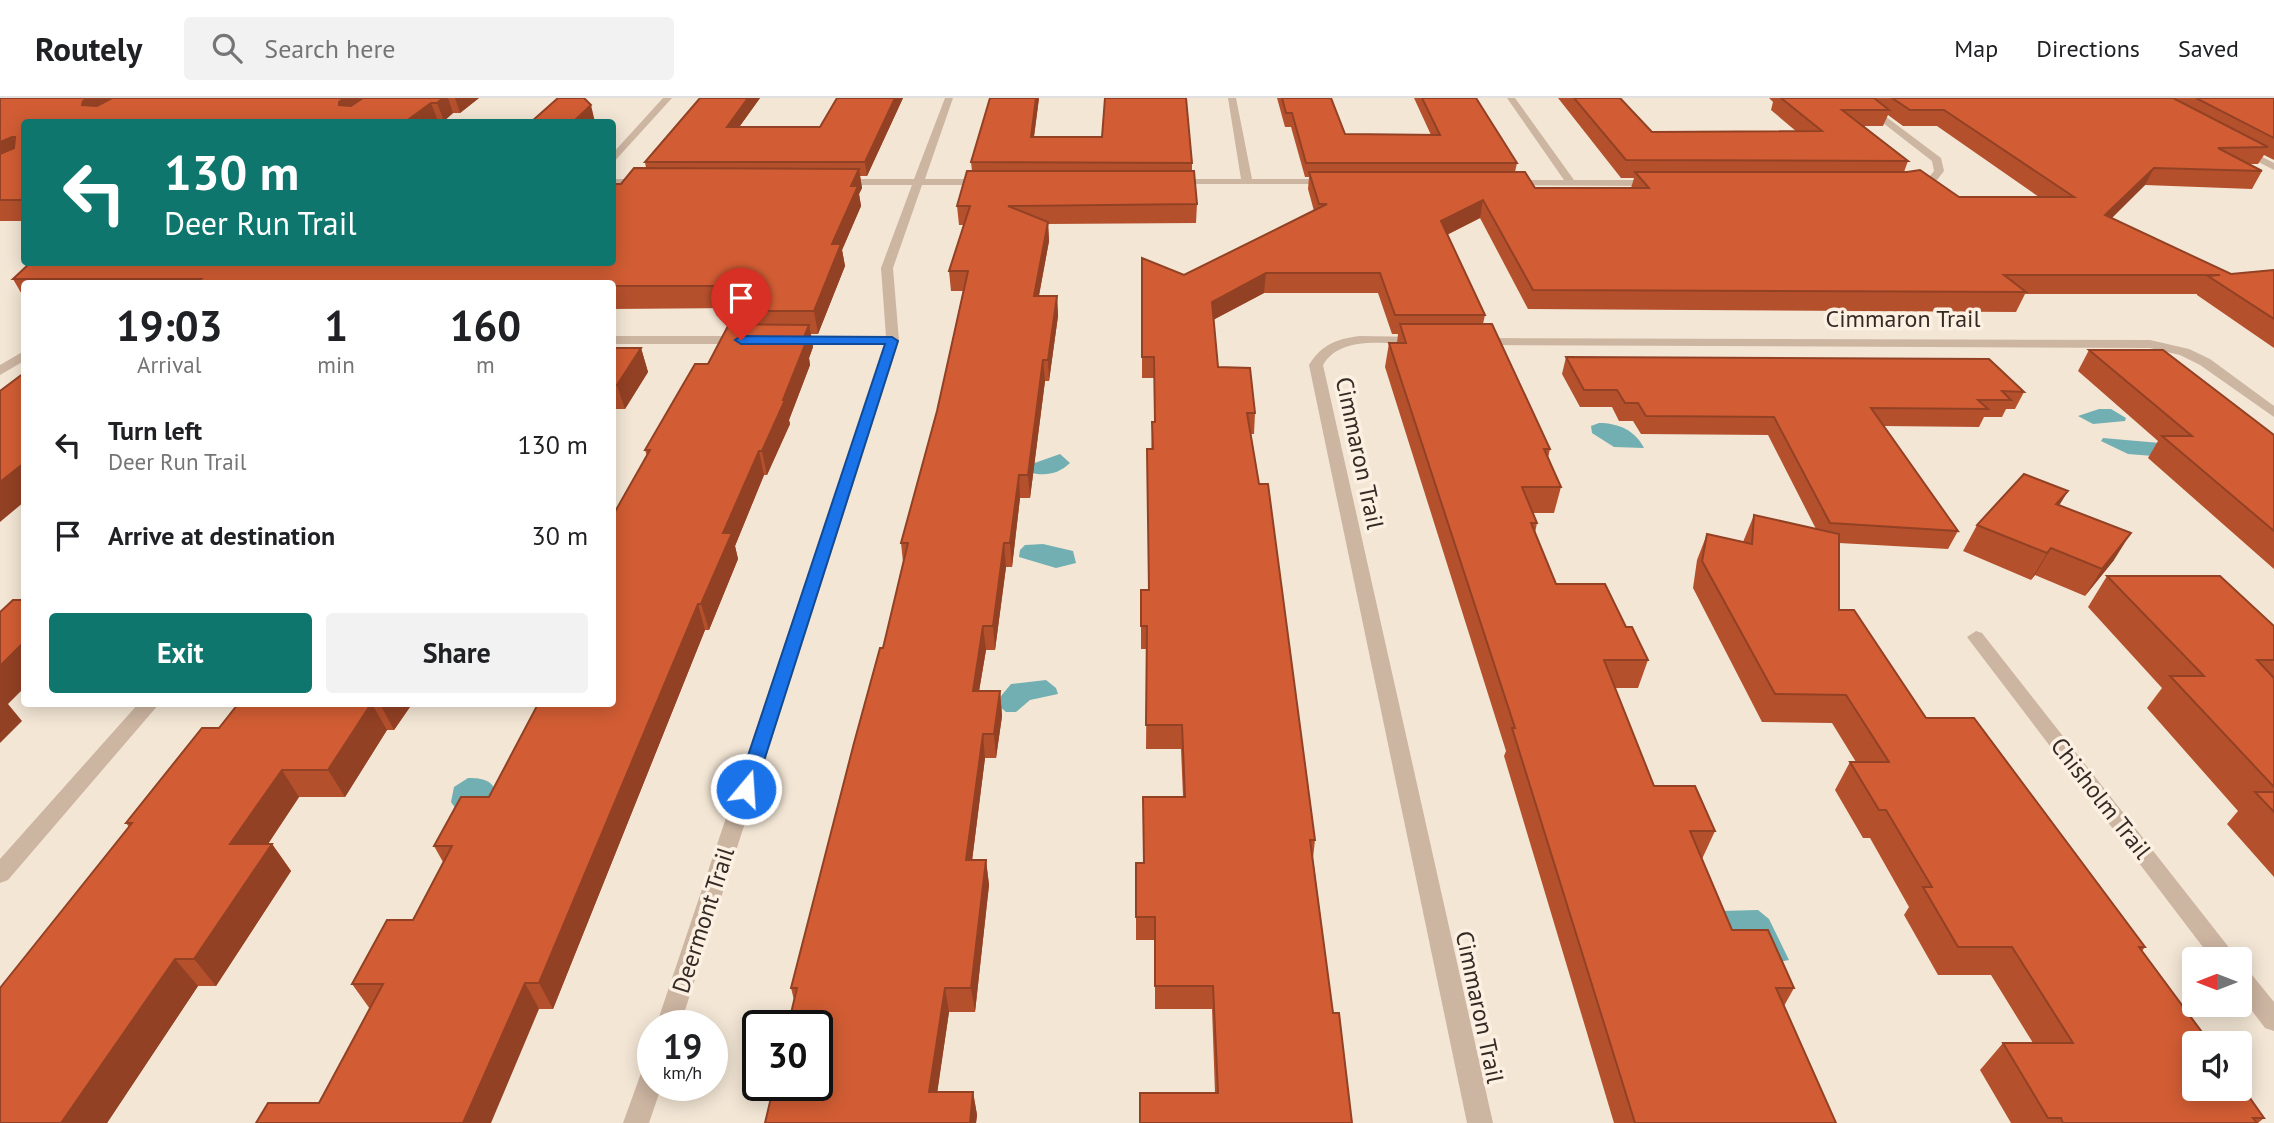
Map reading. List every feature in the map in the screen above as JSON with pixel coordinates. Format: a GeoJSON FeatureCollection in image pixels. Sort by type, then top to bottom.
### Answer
{"type":"FeatureCollection","features":[{"type":"Feature","properties":{"kind":"street"},"geometry":{"type":"LineString","coordinates":[[616,156],[668,98]]}},
{"type":"Feature","properties":{"kind":"street","name":"Deermont Trail"},"geometry":{"type":"LineString","coordinates":[[673,1010],[892,341],[892,323],[885,288],[891,252],[949,98]]}},
{"type":"Feature","properties":{"kind":"street"},"geometry":{"type":"LineString","coordinates":[[1232,98],[1247,182]]}},
{"type":"Feature","properties":{"kind":"street"},"geometry":{"type":"LineString","coordinates":[[1511,98],[1571,183]]}},
{"type":"Feature","properties":{"kind":"street"},"geometry":{"type":"LineString","coordinates":[[1855,98],[1937,160],[1939,171],[1933,178],[1900,184]]}},
{"type":"Feature","properties":{"kind":"street"},"geometry":{"type":"LineString","coordinates":[[2227,142],[2274,167]]}},
{"type":"Feature","properties":{"kind":"street"},"geometry":{"type":"LineString","coordinates":[[616,182],[654,182]]}},
{"type":"Feature","properties":{"kind":"street"},"geometry":{"type":"LineString","coordinates":[[821,182],[1000,182]]}},
{"type":"Feature","properties":{"kind":"street"},"geometry":{"type":"LineString","coordinates":[[1164,182],[1341,182]]}},
{"type":"Feature","properties":{"kind":"street"},"geometry":{"type":"LineString","coordinates":[[1490,183],[1667,183]]}},
{"type":"Feature","properties":{"kind":"street"},"geometry":{"type":"LineString","coordinates":[[616,340],[892,341]]}},
{"type":"Feature","properties":{"kind":"street","name":"Cimmaron Trail"},"geometry":{"type":"LineString","coordinates":[[1430,342],[1344,343],[1328,348],[1320,354],[1316,365],[1480,1123]]}},
{"type":"Feature","properties":{"kind":"street","name":"Cimmaron Trail"},"geometry":{"type":"LineString","coordinates":[[1456,342],[2150,344],[2183,352],[2205,362],[2274,412]]}},
{"type":"Feature","properties":{"kind":"street"},"geometry":{"type":"LineString","coordinates":[[0,372],[21,357]]}},
{"type":"Feature","properties":{"kind":"street","name":"Chisholm Trail"},"geometry":{"type":"LineString","coordinates":[[1976,637],[2217,947]]}},
{"type":"Feature","properties":{"kind":"street"},"geometry":{"type":"LineString","coordinates":[[0,874],[146,707]]}},
{"type":"Feature","properties":{"kind":"street"},"geometry":{"type":"LineString","coordinates":[[2252,992],[2274,1020]]}},
{"type":"Feature","properties":{"kind":"street"},"geometry":{"type":"LineString","coordinates":[[636,1123],[643,1101]]}},
{"type":"Feature","properties":{"kind":"water"},"geometry":{"type":"Polygon","coordinates":[[[2099,409],[2111,409],[2126,418],[2125,421],[2093,424],[2078,416],[2099,409]]]}},
{"type":"Feature","properties":{"kind":"water"},"geometry":{"type":"Polygon","coordinates":[[[1599,423],[1613,424],[1625,429],[1636,436],[1644,448],[1614,447],[1592,433],[1591,426],[1599,423]]]}},
{"type":"Feature","properties":{"kind":"water"},"geometry":{"type":"Polygon","coordinates":[[[2103,438],[2160,443],[2153,456],[2128,454],[2101,441],[2103,438]]]}},
{"type":"Feature","properties":{"kind":"water"},"geometry":{"type":"Polygon","coordinates":[[[1060,454],[1070,463],[1061,470],[1047,474],[1031,473],[1029,465],[1060,454]]]}},
{"type":"Feature","properties":{"kind":"water"},"geometry":{"type":"Polygon","coordinates":[[[1043,544],[1073,551],[1076,563],[1056,568],[1019,557],[1020,550],[1025,545],[1043,544]]]}},
{"type":"Feature","properties":{"kind":"water"},"geometry":{"type":"Polygon","coordinates":[[[1046,680],[1056,688],[1058,694],[1030,700],[1016,712],[1006,712],[999,706],[1001,696],[1011,684],[1046,680]]]}},
{"type":"Feature","properties":{"kind":"water"},"geometry":{"type":"Polygon","coordinates":[[[468,778],[484,780],[491,783],[495,790],[506,791],[458,812],[451,802],[454,787],[468,778]]]}},
{"type":"Feature","properties":{"kind":"water"},"geometry":{"type":"Polygon","coordinates":[[[1758,910],[1769,919],[1789,960],[1769,964],[1735,947],[1720,911],[1758,910]]]}},
{"type":"Feature","properties":{"kind":"building"},"geometry":{"type":"Polygon","coordinates":[[[0,98],[90,98],[83,101],[82,105],[97,106],[112,98],[344,98],[339,105],[351,106],[363,98],[443,98],[409,119],[21,119],[21,200],[0,200],[0,154],[14,148],[15,137],[0,142],[0,98]]]}},
{"type":"Feature","properties":{"kind":"building"},"geometry":{"type":"Polygon","coordinates":[[[558,98],[584,98],[591,105],[576,119],[534,119],[558,98]]]}},
{"type":"Feature","properties":{"kind":"building"},"geometry":{"type":"Polygon","coordinates":[[[700,98],[748,98],[727,127],[820,127],[837,98],[895,98],[865,162],[645,162],[700,98]]]}},
{"type":"Feature","properties":{"kind":"building"},"geometry":{"type":"Polygon","coordinates":[[[990,98],[1036,98],[1031,137],[1102,137],[1105,98],[1186,98],[1192,163],[971,162],[990,98]]]}},
{"type":"Feature","properties":{"kind":"building"},"geometry":{"type":"Polygon","coordinates":[[[1282,98],[1331,98],[1345,134],[1440,135],[1422,98],[1476,98],[1517,163],[1306,163],[1292,113],[1286,113],[1282,98]]]}},
{"type":"Feature","properties":{"kind":"building"},"geometry":{"type":"Polygon","coordinates":[[[1574,98],[1620,98],[1652,132],[1822,131],[1781,98],[1874,98],[1889,110],[1842,110],[1908,161],[1626,160],[1574,98]]]}},
{"type":"Feature","properties":{"kind":"building"},"geometry":{"type":"Polygon","coordinates":[[[1892,98],[2173,98],[2268,147],[2218,148],[2262,171],[2154,168],[2105,215],[2231,274],[2274,270],[2274,319],[2208,276],[2220,275],[2004,275],[2026,292],[1533,290],[1483,200],[1441,221],[1485,315],[1395,315],[1380,273],[1266,273],[1212,302],[1218,367],[1250,368],[1255,413],[1247,413],[1259,484],[1268,484],[1315,840],[1310,840],[1333,1013],[1339,1013],[1352,1123],[1140,1123],[1140,1093],[1218,1093],[1213,986],[1155,986],[1155,917],[1136,917],[1136,863],[1144,863],[1143,797],[1185,797],[1182,725],[1146,725],[1147,626],[1141,626],[1141,590],[1149,590],[1147,449],[1153,449],[1152,422],[1155,422],[1154,357],[1142,357],[1142,258],[1184,275],[1327,204],[1319,204],[1309,172],[1525,172],[1535,188],[1649,188],[1635,172],[1920,170],[1959,197],[2074,197],[1944,110],[1910,110],[1892,98]]]}},
{"type":"Feature","properties":{"kind":"building"},"geometry":{"type":"Polygon","coordinates":[[[2196,98],[2274,98],[2274,138],[2196,98]]]}},
{"type":"Feature","properties":{"kind":"building"},"geometry":{"type":"Polygon","coordinates":[[[634,168],[859,169],[851,186],[858,186],[832,244],[841,244],[814,311],[735,311],[748,286],[616,286],[616,280],[13,279],[27,266],[616,266],[616,184],[621,184],[634,168]]]}},
{"type":"Feature","properties":{"kind":"building"},"geometry":{"type":"Polygon","coordinates":[[[967,171],[1194,171],[1197,204],[1008,206],[1048,222],[1034,296],[1057,296],[1048,360],[1043,360],[1028,475],[1019,475],[1010,543],[1004,543],[993,626],[983,626],[973,691],[1000,691],[994,734],[983,734],[966,860],[986,860],[971,988],[945,988],[929,1092],[973,1092],[970,1123],[765,1123],[770,1101],[833,1101],[833,1010],[792,1010],[797,988],[791,988],[854,743],[880,648],[883,648],[908,543],[901,543],[937,411],[968,271],[949,271],[970,206],[957,206],[967,171]]]}},
{"type":"Feature","properties":{"kind":"building"},"geometry":{"type":"Polygon","coordinates":[[[729,324],[809,325],[802,342],[806,342],[785,400],[723,533],[732,533],[701,604],[698,604],[539,983],[525,983],[463,1123],[256,1123],[268,1103],[319,1103],[383,984],[352,984],[387,920],[413,920],[452,846],[434,846],[461,797],[489,797],[536,707],[616,707],[616,510],[650,450],[645,450],[695,364],[708,364],[729,324]]]}},
{"type":"Feature","properties":{"kind":"building"},"geometry":{"type":"Polygon","coordinates":[[[1400,324],[1492,324],[1550,449],[1544,449],[1561,487],[1522,487],[1537,523],[1531,523],[1556,584],[1605,584],[1626,627],[1632,627],[1648,660],[1604,660],[1654,786],[1695,786],[1715,831],[1690,831],[1732,930],[1768,930],[1794,988],[1776,988],[1836,1123],[1635,1123],[1512,728],[1515,728],[1389,343],[1406,343],[1400,324]]]}},
{"type":"Feature","properties":{"kind":"building"},"geometry":{"type":"Polygon","coordinates":[[[616,348],[641,348],[617,385],[616,348]]]}},
{"type":"Feature","properties":{"kind":"building"},"geometry":{"type":"Polygon","coordinates":[[[2089,350],[2163,350],[2274,435],[2274,531],[2162,436],[2192,436],[2089,350]]]}},
{"type":"Feature","properties":{"kind":"building"},"geometry":{"type":"Polygon","coordinates":[[[1566,357],[1989,359],[2024,392],[2002,391],[2011,400],[1978,400],[1988,409],[1871,408],[1958,531],[1830,523],[1774,417],[1646,416],[1638,403],[1625,403],[1617,390],[1584,390],[1566,357]]]}},
{"type":"Feature","properties":{"kind":"building"},"geometry":{"type":"Polygon","coordinates":[[[21,375],[21,465],[0,482],[0,391],[21,375]]]}},
{"type":"Feature","properties":{"kind":"building"},"geometry":{"type":"Polygon","coordinates":[[[2024,474],[2068,491],[2056,504],[2131,533],[2102,569],[2051,548],[2047,553],[1977,525],[2024,474]]]}},
{"type":"Feature","properties":{"kind":"building"},"geometry":{"type":"Polygon","coordinates":[[[1754,515],[1839,534],[1839,610],[1854,610],[1926,718],[1974,718],[2145,947],[2139,947],[2182,1005],[2182,1017],[2191,1017],[2201,1031],[2182,1031],[2182,1101],[2252,1101],[2264,1118],[2253,1118],[2257,1123],[2063,1123],[2061,1118],[2048,1118],[2003,1043],[2073,1043],[2012,947],[1958,947],[1923,887],[1932,887],[1886,810],[1879,810],[1850,762],[1889,762],[1846,695],[1775,694],[1702,561],[1707,534],[1752,544],[1754,515]]]}},
{"type":"Feature","properties":{"kind":"building"},"geometry":{"type":"Polygon","coordinates":[[[2107,576],[2220,576],[2274,626],[2274,660],[2257,660],[2274,678],[2274,787],[2170,676],[2204,676],[2107,576]]]}},
{"type":"Feature","properties":{"kind":"building"},"geometry":{"type":"Polygon","coordinates":[[[13,600],[21,600],[21,645],[0,666],[0,612],[13,600]]]}},
{"type":"Feature","properties":{"kind":"building"},"geometry":{"type":"Polygon","coordinates":[[[236,707],[369,707],[328,770],[282,770],[230,844],[272,844],[194,959],[175,959],[61,1123],[0,1123],[0,988],[132,823],[126,823],[202,728],[219,728],[236,707]]]}},
{"type":"Feature","properties":{"kind":"building"},"geometry":{"type":"Polygon","coordinates":[[[2255,792],[2274,792],[2274,812],[2255,792]]]}},
{"type":"Feature","properties":{"kind":"route"},"geometry":{"type":"LineString","coordinates":[[741,340],[892,341],[746,789]]}}]}
